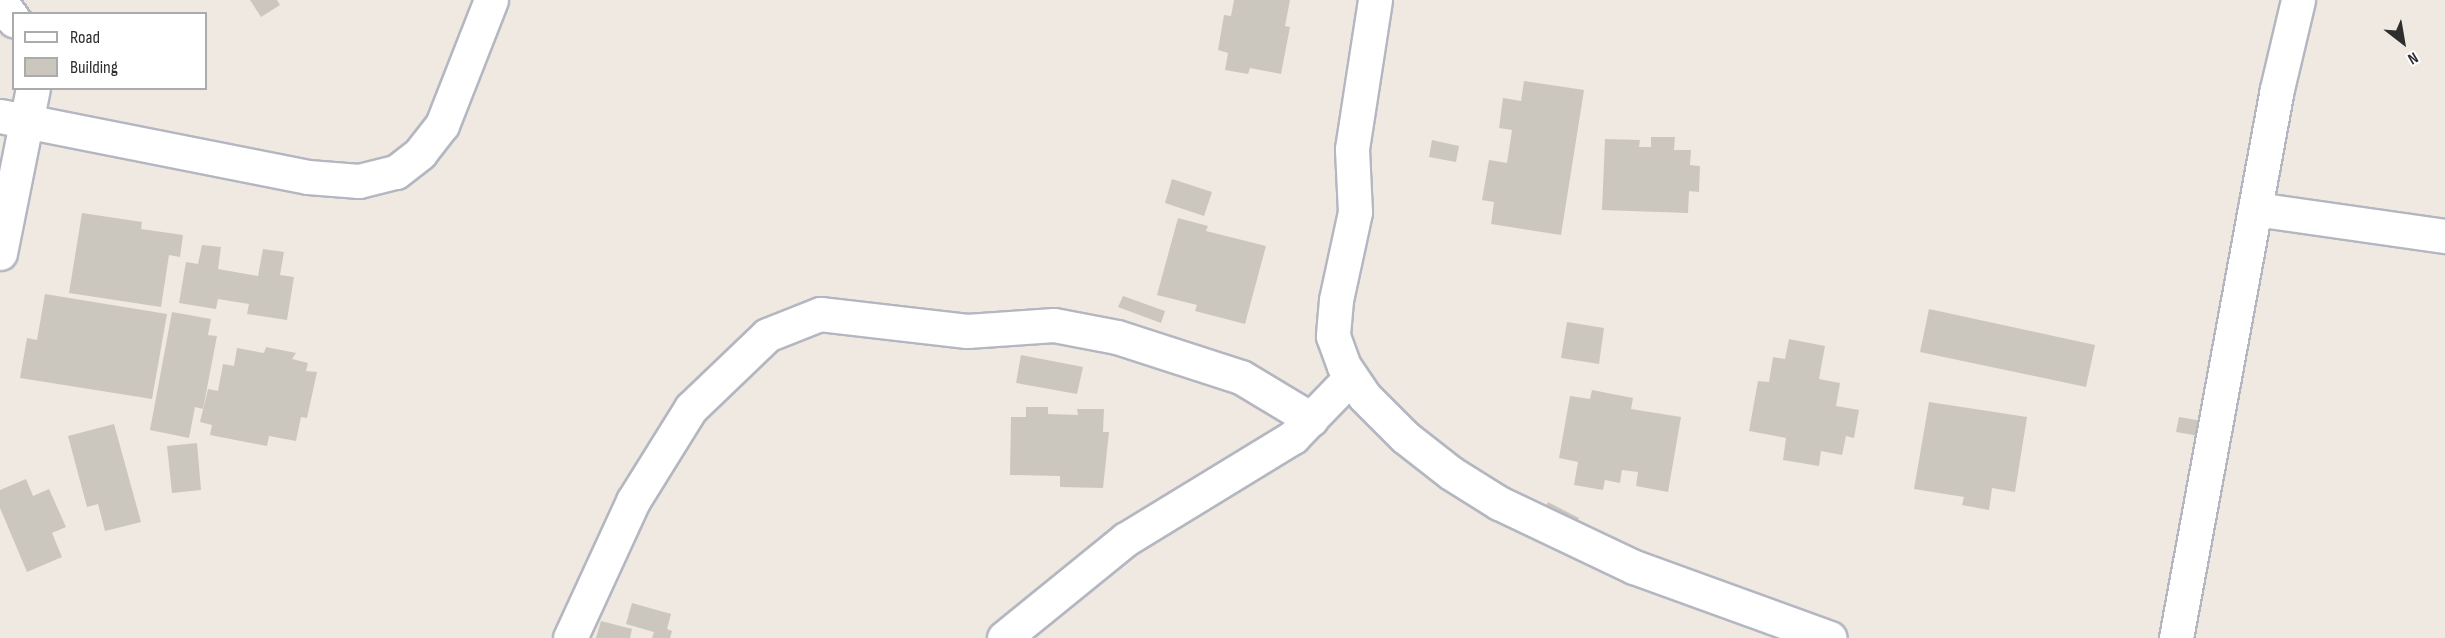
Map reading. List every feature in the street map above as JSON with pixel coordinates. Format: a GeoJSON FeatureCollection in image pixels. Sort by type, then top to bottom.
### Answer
{"type":"FeatureCollection","features":[{"type":"Feature","properties":{"kind":"street"},"geometry":{"type":"LineString","coordinates":[[0,0],[12,17]]}},
{"type":"Feature","properties":{"kind":"street"},"geometry":{"type":"LineString","coordinates":[[15,118],[308,177],[359,181],[396,172],[420,153],[442,125],[491,0]]}},
{"type":"Feature","properties":{"kind":"street"},"geometry":{"type":"LineString","coordinates":[[1375,0],[1352,149],[1355,212],[1336,300],[1333,336],[1351,377],[1371,404],[1405,437],[1499,503],[1635,567],[1830,638]]}},
{"type":"Feature","properties":{"kind":"street"},"geometry":{"type":"LineString","coordinates":[[2176,638],[2255,209],[2298,0]]}},
{"type":"Feature","properties":{"kind":"street"},"geometry":{"type":"LineString","coordinates":[[0,253],[15,118],[32,90]]}},
{"type":"Feature","properties":{"kind":"street"},"geometry":{"type":"LineString","coordinates":[[2255,209],[2445,236]]}},
{"type":"Feature","properties":{"kind":"street"},"geometry":{"type":"LineString","coordinates":[[570,638],[633,501],[691,408],[767,335],[820,314],[967,332],[1054,325],[1117,337],[1241,377],[1311,419]]}},
{"type":"Feature","properties":{"kind":"street"},"geometry":{"type":"LineString","coordinates":[[1004,638],[1126,539],[1268,456],[1311,419],[1351,377]]}},
{"type":"Feature","properties":{"kind":"building"},"geometry":{"type":"Polygon","coordinates":[[[250,0],[277,0],[280,5],[261,17],[250,0]]]}},
{"type":"Feature","properties":{"kind":"building"},"geometry":{"type":"Polygon","coordinates":[[[1234,0],[1290,0],[1285,26],[1290,27],[1281,74],[1250,68],[1248,74],[1225,70],[1228,53],[1218,50],[1224,15],[1231,16],[1234,0]]]}},
{"type":"Feature","properties":{"kind":"building"},"geometry":{"type":"Polygon","coordinates":[[[1524,81],[1584,90],[1561,235],[1491,224],[1494,202],[1482,200],[1489,160],[1507,163],[1512,130],[1499,128],[1503,98],[1521,101],[1524,81]]]}},
{"type":"Feature","properties":{"kind":"building"},"geometry":{"type":"Polygon","coordinates":[[[1651,137],[1675,137],[1674,150],[1691,150],[1690,165],[1700,166],[1699,192],[1689,191],[1688,213],[1602,210],[1605,139],[1640,140],[1639,147],[1651,147],[1651,137]]]}},
{"type":"Feature","properties":{"kind":"building"},"geometry":{"type":"Polygon","coordinates":[[[1432,140],[1459,146],[1456,162],[1429,157],[1432,140]]]}},
{"type":"Feature","properties":{"kind":"building"},"geometry":{"type":"Polygon","coordinates":[[[1172,179],[1212,192],[1204,216],[1165,203],[1172,179]]]}},
{"type":"Feature","properties":{"kind":"building"},"geometry":{"type":"Polygon","coordinates":[[[82,213],[142,222],[141,229],[183,235],[180,257],[169,255],[161,307],[69,293],[82,213]]]}},
{"type":"Feature","properties":{"kind":"building"},"geometry":{"type":"Polygon","coordinates":[[[1178,218],[1208,226],[1206,231],[1266,246],[1245,324],[1195,311],[1197,305],[1157,295],[1178,218]]]}},
{"type":"Feature","properties":{"kind":"building"},"geometry":{"type":"Polygon","coordinates":[[[202,245],[221,247],[218,269],[258,276],[263,249],[284,252],[280,275],[294,277],[287,320],[247,314],[249,304],[218,299],[216,309],[179,303],[186,262],[198,264],[202,245]]]}},
{"type":"Feature","properties":{"kind":"building"},"geometry":{"type":"Polygon","coordinates":[[[45,294],[167,314],[152,399],[20,378],[27,338],[37,340],[45,294]]]}},
{"type":"Feature","properties":{"kind":"building"},"geometry":{"type":"Polygon","coordinates":[[[1123,296],[1165,311],[1161,323],[1118,307],[1123,296]]]}},
{"type":"Feature","properties":{"kind":"building"},"geometry":{"type":"Polygon","coordinates":[[[1929,309],[2095,345],[2086,387],[1920,352],[1929,309]]]}},
{"type":"Feature","properties":{"kind":"building"},"geometry":{"type":"Polygon","coordinates":[[[172,312],[211,319],[208,335],[217,336],[203,409],[195,407],[189,438],[150,430],[172,312]]]}},
{"type":"Feature","properties":{"kind":"building"},"geometry":{"type":"Polygon","coordinates":[[[1567,322],[1604,328],[1599,364],[1561,358],[1567,322]]]}},
{"type":"Feature","properties":{"kind":"building"},"geometry":{"type":"Polygon","coordinates":[[[1789,339],[1825,346],[1819,379],[1840,383],[1836,406],[1859,410],[1854,438],[1846,436],[1842,455],[1821,451],[1819,466],[1783,460],[1786,438],[1749,431],[1758,381],[1769,382],[1773,357],[1785,359],[1789,339]]]}},
{"type":"Feature","properties":{"kind":"building"},"geometry":{"type":"Polygon","coordinates":[[[266,347],[296,353],[292,359],[308,363],[306,371],[317,372],[307,418],[301,417],[296,441],[269,436],[267,446],[210,435],[212,425],[200,422],[208,389],[218,391],[223,364],[234,366],[237,348],[264,353],[266,347]]]}},
{"type":"Feature","properties":{"kind":"building"},"geometry":{"type":"Polygon","coordinates":[[[1021,355],[1083,367],[1077,394],[1016,383],[1021,355]]]}},
{"type":"Feature","properties":{"kind":"building"},"geometry":{"type":"Polygon","coordinates":[[[1592,390],[1633,398],[1631,409],[1681,417],[1668,492],[1636,486],[1638,472],[1622,470],[1620,483],[1605,480],[1603,490],[1574,485],[1578,462],[1559,458],[1570,396],[1590,399],[1592,390]]]}},
{"type":"Feature","properties":{"kind":"building"},"geometry":{"type":"Polygon","coordinates":[[[1929,402],[2027,417],[2015,492],[1992,488],[1989,510],[1962,505],[1964,497],[1914,489],[1929,402]]]}},
{"type":"Feature","properties":{"kind":"building"},"geometry":{"type":"Polygon","coordinates":[[[1026,407],[1048,407],[1048,414],[1078,415],[1077,409],[1104,409],[1103,432],[1109,432],[1103,488],[1060,487],[1060,476],[1010,475],[1011,417],[1026,417],[1026,407]]]}},
{"type":"Feature","properties":{"kind":"building"},"geometry":{"type":"Polygon","coordinates":[[[2179,417],[2202,421],[2199,436],[2176,432],[2179,417]]]}},
{"type":"Feature","properties":{"kind":"building"},"geometry":{"type":"Polygon","coordinates":[[[114,424],[141,522],[105,531],[98,504],[87,507],[68,436],[114,424]]]}},
{"type":"Feature","properties":{"kind":"building"},"geometry":{"type":"Polygon","coordinates":[[[197,443],[201,490],[172,493],[167,446],[197,443]]]}},
{"type":"Feature","properties":{"kind":"building"},"geometry":{"type":"Polygon","coordinates":[[[26,479],[33,496],[49,489],[66,527],[52,533],[62,557],[27,572],[0,508],[0,490],[26,479]]]}},
{"type":"Feature","properties":{"kind":"building"},"geometry":{"type":"Polygon","coordinates":[[[1548,502],[1579,518],[1570,536],[1539,521],[1548,502]]]}},
{"type":"Feature","properties":{"kind":"building"},"geometry":{"type":"Polygon","coordinates":[[[632,603],[671,614],[667,629],[672,631],[670,638],[652,638],[654,632],[626,624],[632,603]]]}},
{"type":"Feature","properties":{"kind":"building"},"geometry":{"type":"Polygon","coordinates":[[[601,621],[632,629],[630,638],[596,638],[601,621]]]}}]}
